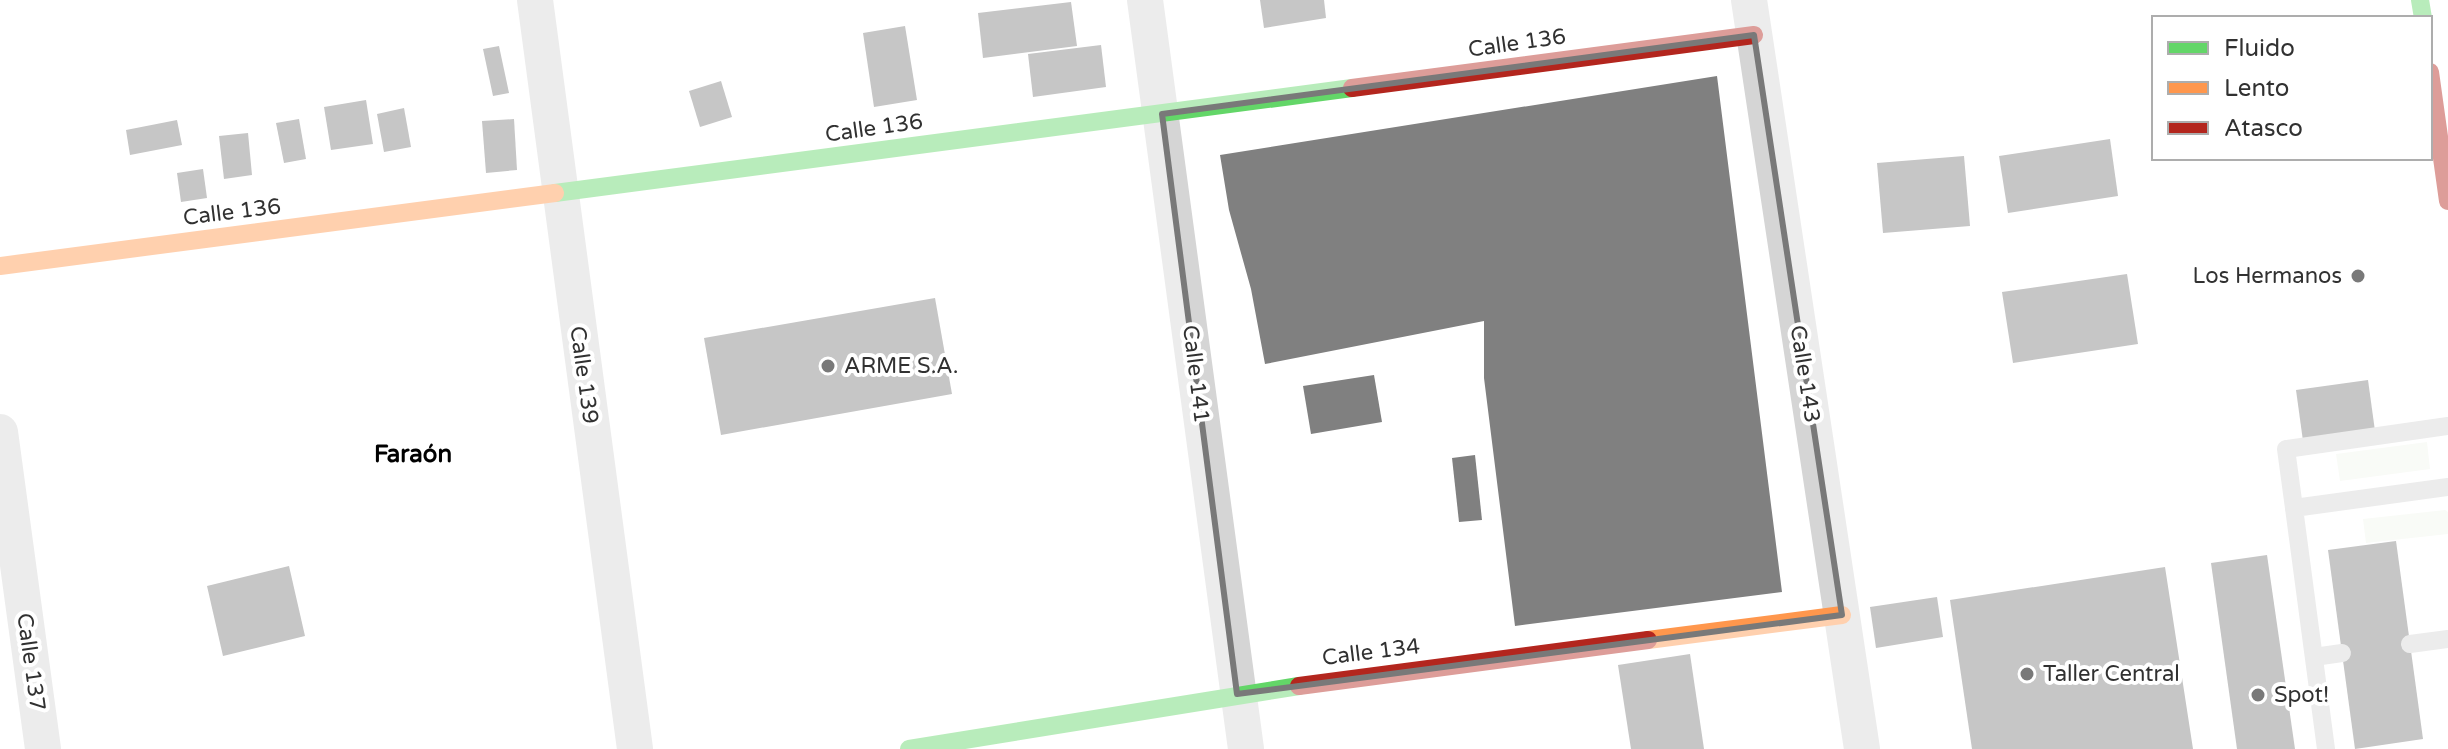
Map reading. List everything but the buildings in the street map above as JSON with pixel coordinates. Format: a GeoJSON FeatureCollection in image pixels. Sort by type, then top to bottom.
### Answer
{"type":"FeatureCollection","features":[{"type":"Feature","properties":{"kind":"street","name":"Calle 139"},"geometry":{"type":"LineString","coordinates":[[535,0],[635,749]]}},
{"type":"Feature","properties":{"kind":"street","name":"Calle 141"},"geometry":{"type":"LineString","coordinates":[[1145,0],[1246,749]]}},
{"type":"Feature","properties":{"kind":"street","name":"Calle 143"},"geometry":{"type":"LineString","coordinates":[[1749,0],[1862,749]]}},
{"type":"Feature","properties":{"kind":"street","name":"Calle 136"},"geometry":{"type":"LineString","coordinates":[[0,266],[560,195],[1754,35]]}},
{"type":"Feature","properties":{"kind":"street"},"geometry":{"type":"LineString","coordinates":[[2432,86],[2448,201]]}},
{"type":"Feature","properties":{"kind":"street","name":"Calle 137"},"geometry":{"type":"LineString","coordinates":[[0,432],[8,557],[43,749]]}},
{"type":"Feature","properties":{"kind":"street","name":"Calle 134"},"geometry":{"type":"LineString","coordinates":[[909,749],[1237,694],[1842,615]]}},
{"type":"Feature","properties":{"kind":"lane"},"geometry":{"type":"LineString","coordinates":[[2326,749],[2286,449],[2448,426]]}},
{"type":"Feature","properties":{"kind":"lane"},"geometry":{"type":"LineString","coordinates":[[2294,508],[2448,487]]}},
{"type":"Feature","properties":{"kind":"lane"},"geometry":{"type":"LineString","coordinates":[[2410,644],[2448,639]]}},
{"type":"Feature","properties":{"kind":"lane"},"geometry":{"type":"LineString","coordinates":[[2314,657],[2342,653]]}},
{"type":"Feature","properties":{"kind":"highlighted area"},"geometry":{"type":"Polygon","coordinates":[[[1754,35],[1842,615],[1237,694],[1162,114],[1754,35]]]}},
{"type":"Feature","properties":{"kind":"shaded area"},"geometry":{"type":"Polygon","coordinates":[[[2427,442],[2430,469],[2340,481],[2336,454],[2427,442]]]}},
{"type":"Feature","properties":{"kind":"shaded area"},"geometry":{"type":"Polygon","coordinates":[[[2448,512],[2448,534],[2366,543],[2363,519],[2448,512]]]}},
{"type":"Feature","properties":{"kind":"traffic: fast"},"geometry":{"type":"LineString","coordinates":[[2420,0],[2423,16]]}},
{"type":"Feature","properties":{"kind":"traffic: fast"},"geometry":{"type":"LineString","coordinates":[[555,193],[1352,88]]}},
{"type":"Feature","properties":{"kind":"traffic: fast"},"geometry":{"type":"LineString","coordinates":[[909,749],[1299,686]]}},
{"type":"Feature","properties":{"kind":"traffic: slow"},"geometry":{"type":"LineString","coordinates":[[0,266],[555,193]]}},
{"type":"Feature","properties":{"kind":"traffic: slow"},"geometry":{"type":"LineString","coordinates":[[1648,640],[1842,615]]}},
{"type":"Feature","properties":{"kind":"traffic: jam"},"geometry":{"type":"LineString","coordinates":[[1352,88],[1754,35]]}},
{"type":"Feature","properties":{"kind":"traffic: jam"},"geometry":{"type":"LineString","coordinates":[[2432,86],[2448,201]]}},
{"type":"Feature","properties":{"kind":"traffic: jam"},"geometry":{"type":"LineString","coordinates":[[1299,686],[1648,640]]}},
{"type":"Feature","properties":{"kind":"place","name":"Los Hermanos"},"geometry":{"type":"Point","coordinates":[2358,276]}},
{"type":"Feature","properties":{"kind":"place","name":"ARME S.A."},"geometry":{"type":"Point","coordinates":[828,366]}},
{"type":"Feature","properties":{"kind":"place","name":"Taller Central"},"geometry":{"type":"Point","coordinates":[2027,674]}},
{"type":"Feature","properties":{"kind":"place","name":"Spot!"},"geometry":{"type":"Point","coordinates":[2258,695]}},
{"type":"Feature","properties":{"kind":"district","name":"Faraón"},"geometry":{"type":"Point","coordinates":[413,454]}}]}
